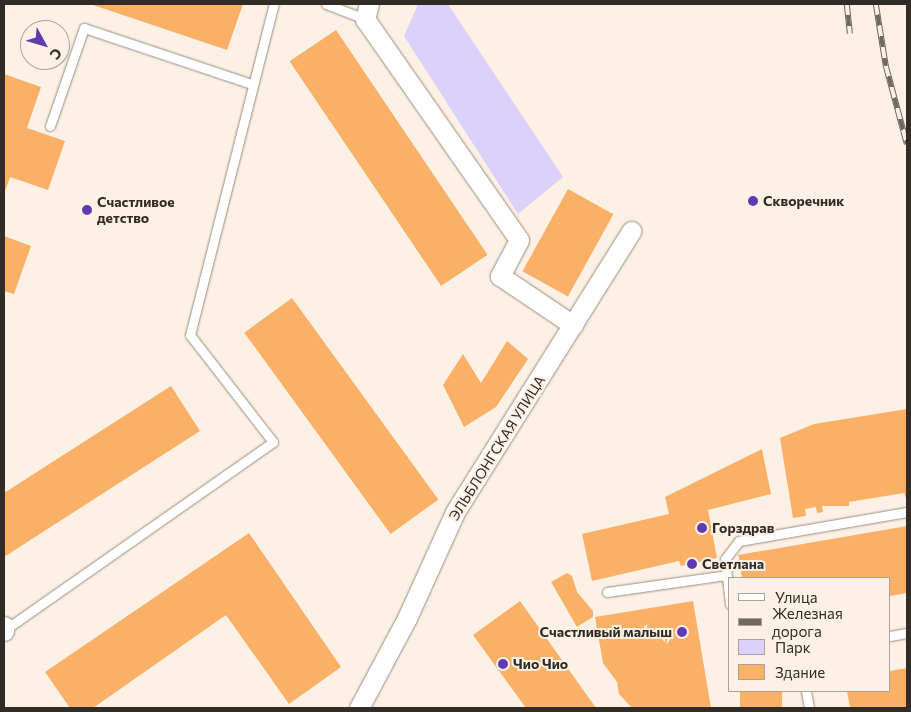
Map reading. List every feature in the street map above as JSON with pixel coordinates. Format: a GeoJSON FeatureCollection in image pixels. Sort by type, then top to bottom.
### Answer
{"type":"FeatureCollection","features":[{"type":"Feature","properties":{"kind":"street"},"geometry":{"type":"LineString","coordinates":[[367,11],[518,240],[500,276],[573,325]]}},
{"type":"Feature","properties":{"kind":"street","name":"ЭЛЬБЛОНГСКАЯ УЛИЦА"},"geometry":{"type":"LineString","coordinates":[[358,708],[407,618],[455,512],[631,231]]}},
{"type":"Feature","properties":{"kind":"lane"},"geometry":{"type":"LineString","coordinates":[[4,629],[273,442],[190,335],[251,84],[274,4]]}},
{"type":"Feature","properties":{"kind":"lane"},"geometry":{"type":"LineString","coordinates":[[326,4],[367,11]]}},
{"type":"Feature","properties":{"kind":"lane"},"geometry":{"type":"LineString","coordinates":[[50,126],[84,28],[251,84]]}},
{"type":"Feature","properties":{"kind":"lane"},"geometry":{"type":"LineString","coordinates":[[728,590],[725,559],[739,541],[907,512]]}},
{"type":"Feature","properties":{"kind":"lane"},"geometry":{"type":"LineString","coordinates":[[607,592],[726,575]]}},
{"type":"Feature","properties":{"kind":"lane"},"geometry":{"type":"LineString","coordinates":[[891,636],[907,633]]}},
{"type":"Feature","properties":{"kind":"lane"},"geometry":{"type":"LineString","coordinates":[[806,692],[809,708]]}},
{"type":"Feature","properties":{"kind":"green space"},"geometry":{"type":"Polygon","coordinates":[[[418,4],[448,4],[563,177],[518,214],[404,36],[418,4]]]}},
{"type":"Feature","properties":{"kind":"building"},"geometry":{"type":"Polygon","coordinates":[[[90,4],[243,4],[227,50],[90,4]]]}},
{"type":"Feature","properties":{"kind":"building"},"geometry":{"type":"Polygon","coordinates":[[[336,30],[488,255],[441,286],[290,61],[336,30]]]}},
{"type":"Feature","properties":{"kind":"building"},"geometry":{"type":"Polygon","coordinates":[[[4,74],[41,87],[27,128],[65,141],[48,190],[10,177],[4,194],[4,74]]]}},
{"type":"Feature","properties":{"kind":"building"},"geometry":{"type":"Polygon","coordinates":[[[568,189],[613,214],[568,296],[522,271],[568,189]]]}},
{"type":"Feature","properties":{"kind":"building"},"geometry":{"type":"Polygon","coordinates":[[[4,236],[31,246],[14,294],[4,291],[4,236]]]}},
{"type":"Feature","properties":{"kind":"building"},"geometry":{"type":"Polygon","coordinates":[[[292,298],[438,499],[391,534],[244,333],[292,298]]]}},
{"type":"Feature","properties":{"kind":"building"},"geometry":{"type":"Polygon","coordinates":[[[507,341],[528,359],[496,407],[464,427],[443,385],[463,354],[481,383],[507,341]]]}},
{"type":"Feature","properties":{"kind":"building"},"geometry":{"type":"Polygon","coordinates":[[[171,386],[200,431],[4,557],[4,493],[171,386]]]}},
{"type":"Feature","properties":{"kind":"building"},"geometry":{"type":"Polygon","coordinates":[[[907,409],[907,501],[904,493],[849,502],[849,506],[822,506],[823,512],[817,513],[816,507],[805,509],[806,516],[793,518],[780,438],[814,424],[907,409]]]}},
{"type":"Feature","properties":{"kind":"building"},"geometry":{"type":"Polygon","coordinates":[[[762,449],[771,494],[708,510],[717,558],[681,566],[679,561],[592,581],[582,534],[669,514],[665,497],[762,449]]]}},
{"type":"Feature","properties":{"kind":"building"},"geometry":{"type":"Polygon","coordinates":[[[907,526],[907,593],[891,596],[891,577],[742,577],[738,555],[907,526]]]}},
{"type":"Feature","properties":{"kind":"building"},"geometry":{"type":"Polygon","coordinates":[[[249,533],[341,667],[289,704],[226,615],[93,708],[70,708],[45,672],[249,533]]]}},
{"type":"Feature","properties":{"kind":"building"},"geometry":{"type":"Polygon","coordinates":[[[567,573],[572,576],[577,592],[593,611],[593,617],[577,627],[551,582],[567,573]]]}},
{"type":"Feature","properties":{"kind":"building"},"geometry":{"type":"Polygon","coordinates":[[[520,601],[596,708],[526,708],[473,635],[520,601]]]}},
{"type":"Feature","properties":{"kind":"building"},"geometry":{"type":"Polygon","coordinates":[[[693,601],[711,708],[632,708],[619,694],[617,682],[603,663],[595,617],[693,601]]]}},
{"type":"Feature","properties":{"kind":"building"},"geometry":{"type":"Polygon","coordinates":[[[907,668],[907,708],[850,708],[847,692],[891,692],[891,671],[907,668]]]}},
{"type":"Feature","properties":{"kind":"building"},"geometry":{"type":"Polygon","coordinates":[[[740,692],[782,692],[782,708],[740,708],[740,692]]]}},
{"type":"Feature","properties":{"kind":"railway"},"geometry":{"type":"LineString","coordinates":[[847,4],[850,34]]}},
{"type":"Feature","properties":{"kind":"railway"},"geometry":{"type":"LineString","coordinates":[[876,4],[886,66],[907,144]]}},
{"type":"Feature","properties":{"kind":"place","name":"Скворечник"},"geometry":{"type":"Point","coordinates":[753,201]}},
{"type":"Feature","properties":{"kind":"place","name":"Счастливое детство"},"geometry":{"type":"Point","coordinates":[87,210]}},
{"type":"Feature","properties":{"kind":"place","name":"Горздрав"},"geometry":{"type":"Point","coordinates":[702,528]}},
{"type":"Feature","properties":{"kind":"place","name":"Светлана"},"geometry":{"type":"Point","coordinates":[692,564]}},
{"type":"Feature","properties":{"kind":"place","name":"Счастливый малыш"},"geometry":{"type":"Point","coordinates":[682,632]}},
{"type":"Feature","properties":{"kind":"place","name":"Чио Чио"},"geometry":{"type":"Point","coordinates":[503,664]}}]}
